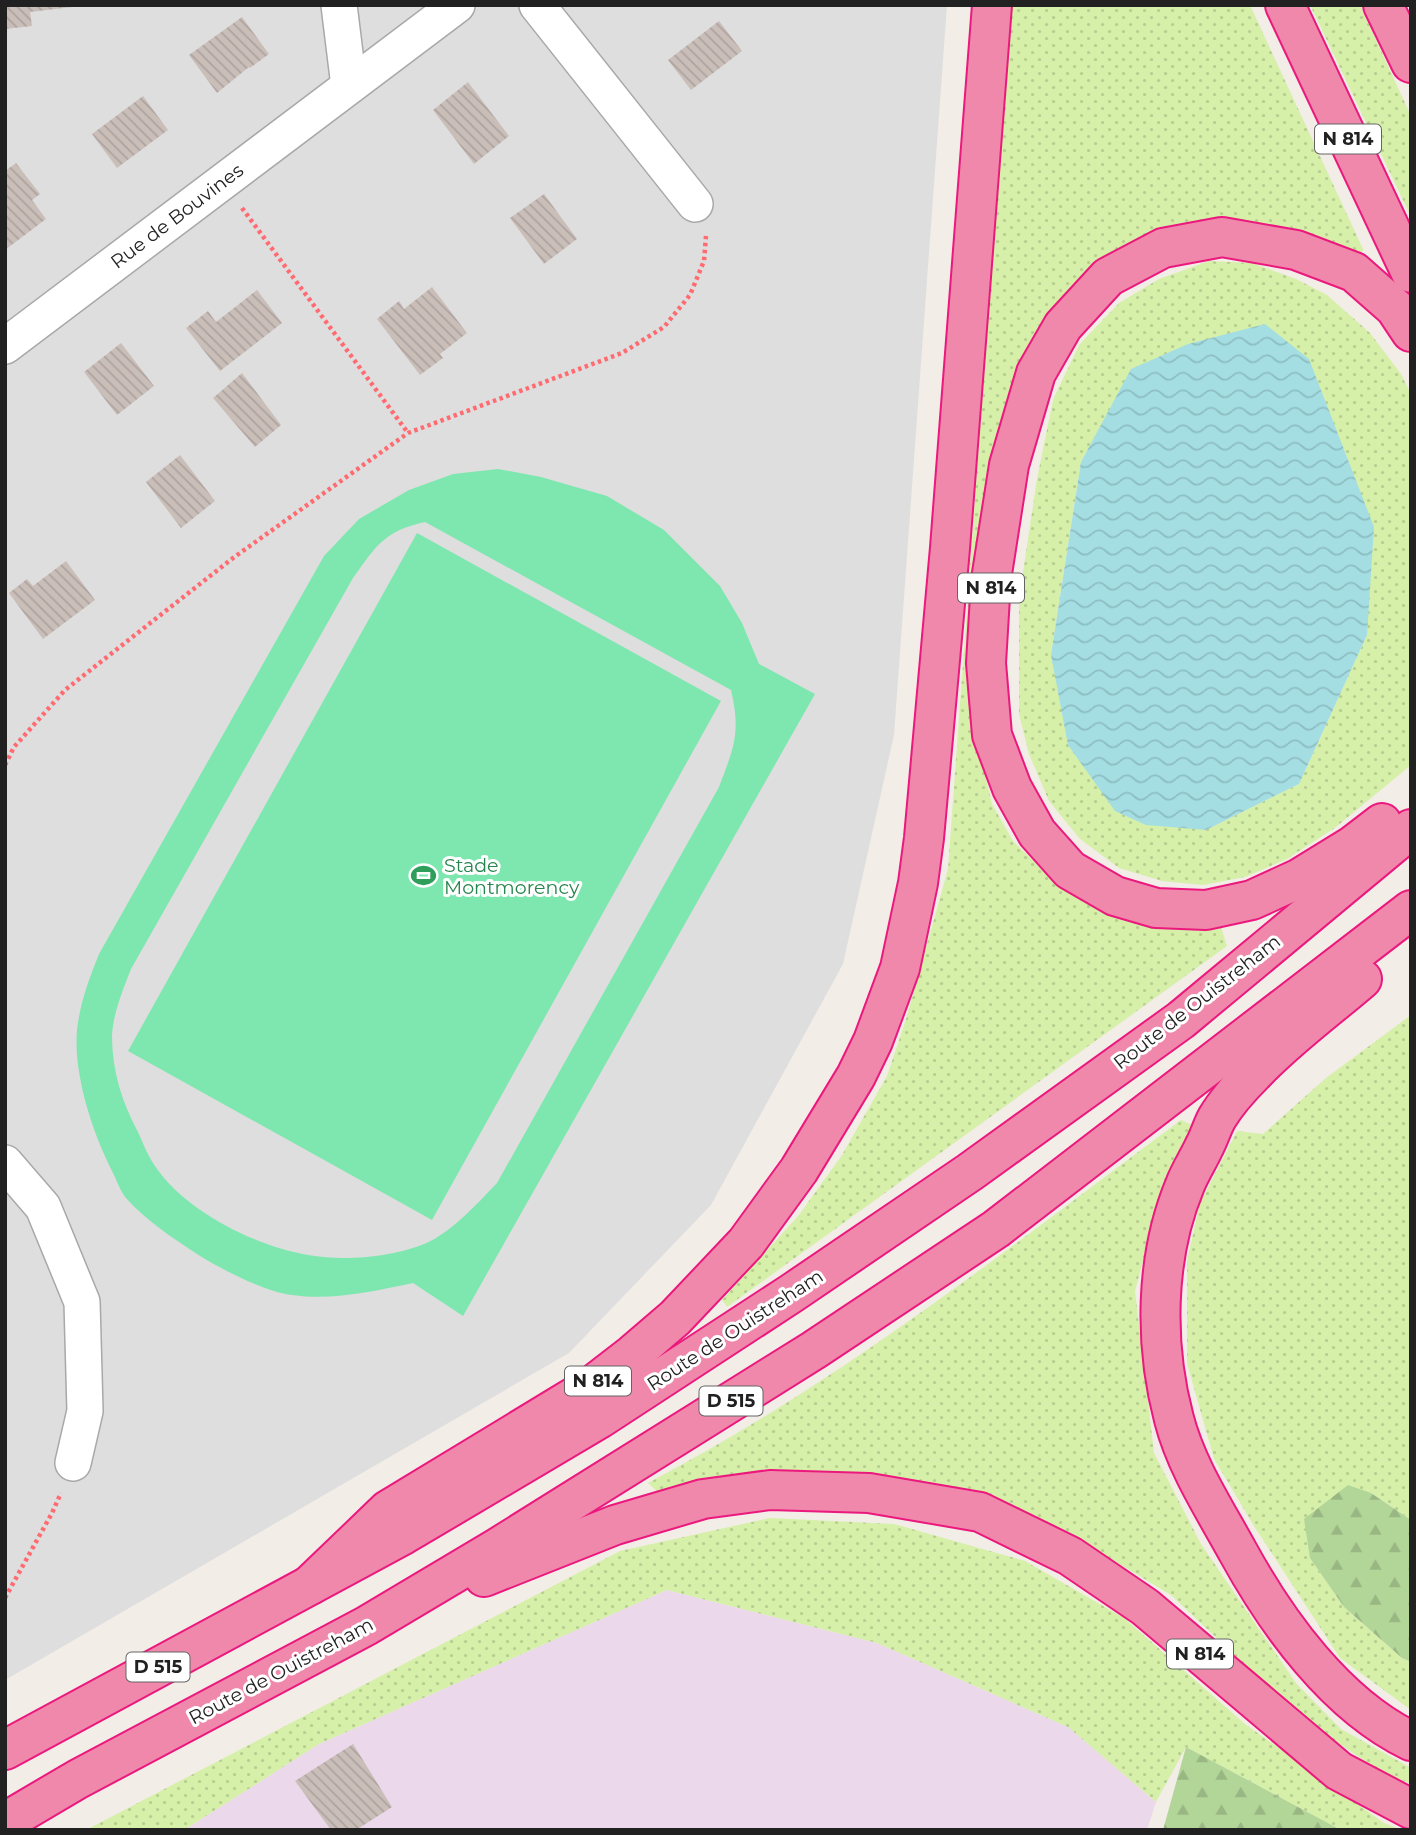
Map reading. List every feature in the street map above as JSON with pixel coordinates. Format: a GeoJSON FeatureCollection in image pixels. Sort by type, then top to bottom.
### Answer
{"type":"FeatureCollection","features":[{"type":"Feature","properties":{"kind":"highway","name":"N 814"},"geometry":{"type":"LineString","coordinates":[[310,1585],[388,1510],[589,1388],[675,1318],[746,1242],[799,1170],[856,1076],[873,1041],[900,968],[918,883],[924,838],[950,548],[992,5]]}},
{"type":"Feature","properties":{"kind":"highway","name":"N 814"},"geometry":{"type":"LineString","coordinates":[[1285,5],[1411,273]]}},
{"type":"Feature","properties":{"kind":"highway"},"geometry":{"type":"LineString","coordinates":[[1383,5],[1411,64]]}},
{"type":"Feature","properties":{"kind":"highway","name":"N 814"},"geometry":{"type":"LineString","coordinates":[[1411,332],[1395,307],[1354,272],[1296,250],[1222,237],[1163,248],[1108,277],[1063,326],[1036,373],[1009,465],[992,580],[986,663],[992,735],[1012,788],[1037,833],[1070,870],[1115,896],[1156,908],[1206,910],[1252,900],[1300,878],[1411,806]]}},
{"type":"Feature","properties":{"kind":"highway","name":"Route de Ouistreham"},"geometry":{"type":"LineString","coordinates":[[5,1749],[403,1535],[598,1419],[792,1293],[970,1172],[1181,1020],[1411,829]]}},
{"type":"Feature","properties":{"kind":"highway","name":"Route de Ouistreham"},"geometry":{"type":"LineString","coordinates":[[5,1822],[78,1779],[366,1626],[497,1548],[814,1350],[996,1229],[1411,910]]}},
{"type":"Feature","properties":{"kind":"highway"},"geometry":{"type":"LineString","coordinates":[[1411,932],[1368,975],[1254,1073],[1218,1117],[1185,1184],[1173,1221],[1162,1274],[1161,1326],[1164,1374],[1174,1421],[1196,1474],[1246,1566],[1287,1629],[1344,1694],[1372,1717],[1411,1741]]}},
{"type":"Feature","properties":{"kind":"highway","name":"N 814"},"geometry":{"type":"LineString","coordinates":[[366,1626],[615,1525],[703,1499],[770,1490],[869,1493],[980,1512],[1070,1556],[1146,1607],[1339,1771],[1411,1809]]}},
{"type":"Feature","properties":{"kind":"street"},"geometry":{"type":"LineString","coordinates":[[339,5],[349,86]]}},
{"type":"Feature","properties":{"kind":"street","name":"Rue de Bouvines"},"geometry":{"type":"LineString","coordinates":[[5,346],[457,5]]}},
{"type":"Feature","properties":{"kind":"street"},"geometry":{"type":"LineString","coordinates":[[537,5],[695,204]]}},
{"type":"Feature","properties":{"kind":"street"},"geometry":{"type":"LineString","coordinates":[[5,1163],[43,1207],[82,1302],[85,1411],[73,1463]]}},
{"type":"Feature","properties":{"kind":"path"},"geometry":{"type":"LineString","coordinates":[[222,182],[408,433]]}},
{"type":"Feature","properties":{"kind":"path"},"geometry":{"type":"LineString","coordinates":[[5,765],[14,747],[65,690],[233,558],[408,433],[621,353],[664,327],[690,295],[704,261],[706,232],[695,204]]}},
{"type":"Feature","properties":{"kind":"path"},"geometry":{"type":"LineString","coordinates":[[5,1598],[52,1513],[73,1463]]}},
{"type":"Feature","properties":{"kind":"shaded area"},"geometry":{"type":"Polygon","coordinates":[[[5,5],[947,5],[894,735],[843,964],[711,1205],[569,1353],[5,1680],[5,5]]]}},
{"type":"Feature","properties":{"kind":"shaded area"},"geometry":{"type":"Polygon","coordinates":[[[667,1590],[877,1643],[1068,1727],[1156,1802],[1147,1830],[184,1830],[319,1744],[667,1590]]]}},
{"type":"Feature","properties":{"kind":"green space"},"geometry":{"type":"Polygon","coordinates":[[[1011,5],[1250,5],[1363,249],[1360,258],[1242,222],[1182,224],[1136,244],[1077,286],[1027,348],[1008,405],[974,729],[992,804],[1013,841],[1054,881],[1188,926],[1221,927],[1227,946],[727,1307],[722,1300],[799,1215],[842,1155],[887,1076],[907,1016],[948,869],[1011,5]]]}},
{"type":"Feature","properties":{"kind":"green space"},"geometry":{"type":"Polygon","coordinates":[[[1310,5],[1360,5],[1411,116],[1411,217],[1310,5]]]}},
{"type":"Feature","properties":{"kind":"green space"},"geometry":{"type":"Polygon","coordinates":[[[1209,261],[1252,263],[1296,279],[1327,295],[1370,333],[1401,374],[1411,394],[1411,765],[1336,827],[1287,859],[1245,877],[1203,885],[1162,881],[1119,868],[1080,839],[1049,801],[1029,754],[1019,714],[1019,599],[1037,479],[1053,400],[1079,345],[1119,303],[1159,279],[1209,261]],[[1132,369],[1081,462],[1051,655],[1206,830],[1299,784],[1367,635],[1132,369]]]}},
{"type":"Feature","properties":{"kind":"green space"},"geometry":{"type":"Polygon","coordinates":[[[498,469],[541,477],[607,496],[664,530],[720,586],[742,623],[759,664],[815,694],[463,1316],[413,1283],[338,1296],[307,1297],[281,1293],[232,1274],[170,1236],[133,1205],[120,1188],[86,1104],[77,1047],[80,1010],[99,954],[324,556],[359,519],[409,490],[453,474],[498,469]],[[425,522],[400,530],[382,541],[353,578],[131,969],[119,1002],[112,1036],[119,1086],[148,1154],[168,1182],[203,1212],[244,1235],[287,1250],[321,1257],[364,1257],[406,1250],[430,1242],[461,1219],[497,1183],[719,787],[729,761],[736,729],[731,690],[425,522]]]}},
{"type":"Feature","properties":{"kind":"green space","name":"Stade Montmorency"},"geometry":{"type":"Polygon","coordinates":[[[417,533],[721,701],[432,1220],[128,1051],[417,533]]]}},
{"type":"Feature","properties":{"kind":"green space"},"geometry":{"type":"Polygon","coordinates":[[[1411,1015],[1411,1520],[1371,1493],[1310,1558],[1344,1607],[1402,1658],[1411,1662],[1411,1710],[1340,1658],[1214,1459],[1187,1363],[1187,1261],[1200,1203],[1237,1131],[1263,1134],[1326,1078],[1411,1015]]]}},
{"type":"Feature","properties":{"kind":"green space"},"geometry":{"type":"Polygon","coordinates":[[[1181,1120],[1197,1127],[1148,1242],[1135,1291],[1154,1453],[1201,1544],[1296,1683],[1341,1729],[1411,1768],[1411,1784],[1381,1772],[1300,1717],[1171,1595],[1058,1527],[981,1494],[661,1495],[648,1483],[719,1444],[855,1358],[987,1265],[1181,1120]]]}},
{"type":"Feature","properties":{"kind":"green space"},"geometry":{"type":"Polygon","coordinates":[[[1348,1485],[1371,1493],[1411,1520],[1411,1662],[1402,1658],[1344,1607],[1310,1558],[1304,1519],[1348,1485]]]}},
{"type":"Feature","properties":{"kind":"green space"},"geometry":{"type":"Polygon","coordinates":[[[770,1518],[894,1524],[1025,1561],[1124,1618],[1245,1724],[1384,1823],[1402,1830],[1341,1830],[1186,1747],[1156,1802],[1068,1727],[877,1643],[667,1590],[319,1744],[184,1830],[86,1830],[620,1551],[770,1518]]]}},
{"type":"Feature","properties":{"kind":"green space"},"geometry":{"type":"Polygon","coordinates":[[[1186,1747],[1341,1830],[1163,1830],[1186,1747]]]}},
{"type":"Feature","properties":{"kind":"water"},"geometry":{"type":"Polygon","coordinates":[[[1265,324],[1309,359],[1374,527],[1367,635],[1299,784],[1206,830],[1146,825],[1115,811],[1068,745],[1051,655],[1081,462],[1131,369],[1188,344],[1265,324]]]}},
{"type":"Feature","properties":{"kind":"building"},"geometry":{"type":"Polygon","coordinates":[[[5,5],[72,7],[30,12],[32,26],[5,29],[5,5]]]}},
{"type":"Feature","properties":{"kind":"building"},"geometry":{"type":"Polygon","coordinates":[[[242,17],[269,54],[217,93],[189,55],[242,17]]]}},
{"type":"Feature","properties":{"kind":"building"},"geometry":{"type":"Polygon","coordinates":[[[719,21],[742,51],[691,90],[668,60],[719,21]]]}},
{"type":"Feature","properties":{"kind":"building"},"geometry":{"type":"Polygon","coordinates":[[[468,82],[509,136],[474,164],[433,110],[468,82]]]}},
{"type":"Feature","properties":{"kind":"building"},"geometry":{"type":"Polygon","coordinates":[[[143,96],[168,130],[117,168],[92,134],[143,96]]]}},
{"type":"Feature","properties":{"kind":"building"},"geometry":{"type":"Polygon","coordinates":[[[16,163],[40,194],[32,200],[46,219],[5,250],[5,171],[16,163]]]}},
{"type":"Feature","properties":{"kind":"building"},"geometry":{"type":"Polygon","coordinates":[[[544,194],[577,239],[544,264],[510,218],[544,194]]]}},
{"type":"Feature","properties":{"kind":"building"},"geometry":{"type":"Polygon","coordinates":[[[432,287],[467,333],[440,354],[443,358],[420,375],[377,319],[399,301],[404,309],[432,287]]]}},
{"type":"Feature","properties":{"kind":"building"},"geometry":{"type":"Polygon","coordinates":[[[257,290],[282,323],[220,371],[186,328],[208,311],[216,322],[257,290]]]}},
{"type":"Feature","properties":{"kind":"building"},"geometry":{"type":"Polygon","coordinates":[[[121,343],[154,386],[117,415],[84,372],[121,343]]]}},
{"type":"Feature","properties":{"kind":"building"},"geometry":{"type":"Polygon","coordinates":[[[242,373],[281,425],[255,447],[213,398],[242,373]]]}},
{"type":"Feature","properties":{"kind":"building"},"geometry":{"type":"Polygon","coordinates":[[[180,455],[215,501],[181,528],[146,482],[180,455]]]}},
{"type":"Feature","properties":{"kind":"building"},"geometry":{"type":"Polygon","coordinates":[[[66,561],[95,600],[43,639],[9,593],[27,579],[33,586],[66,561]]]}},
{"type":"Feature","properties":{"kind":"building"},"geometry":{"type":"Polygon","coordinates":[[[353,1744],[392,1807],[356,1830],[331,1830],[295,1781],[353,1744]]]}},
{"type":"Feature","properties":{"kind":"place","name":"Stade Montmorency"},"geometry":{"type":"Point","coordinates":[424,876]}}]}
